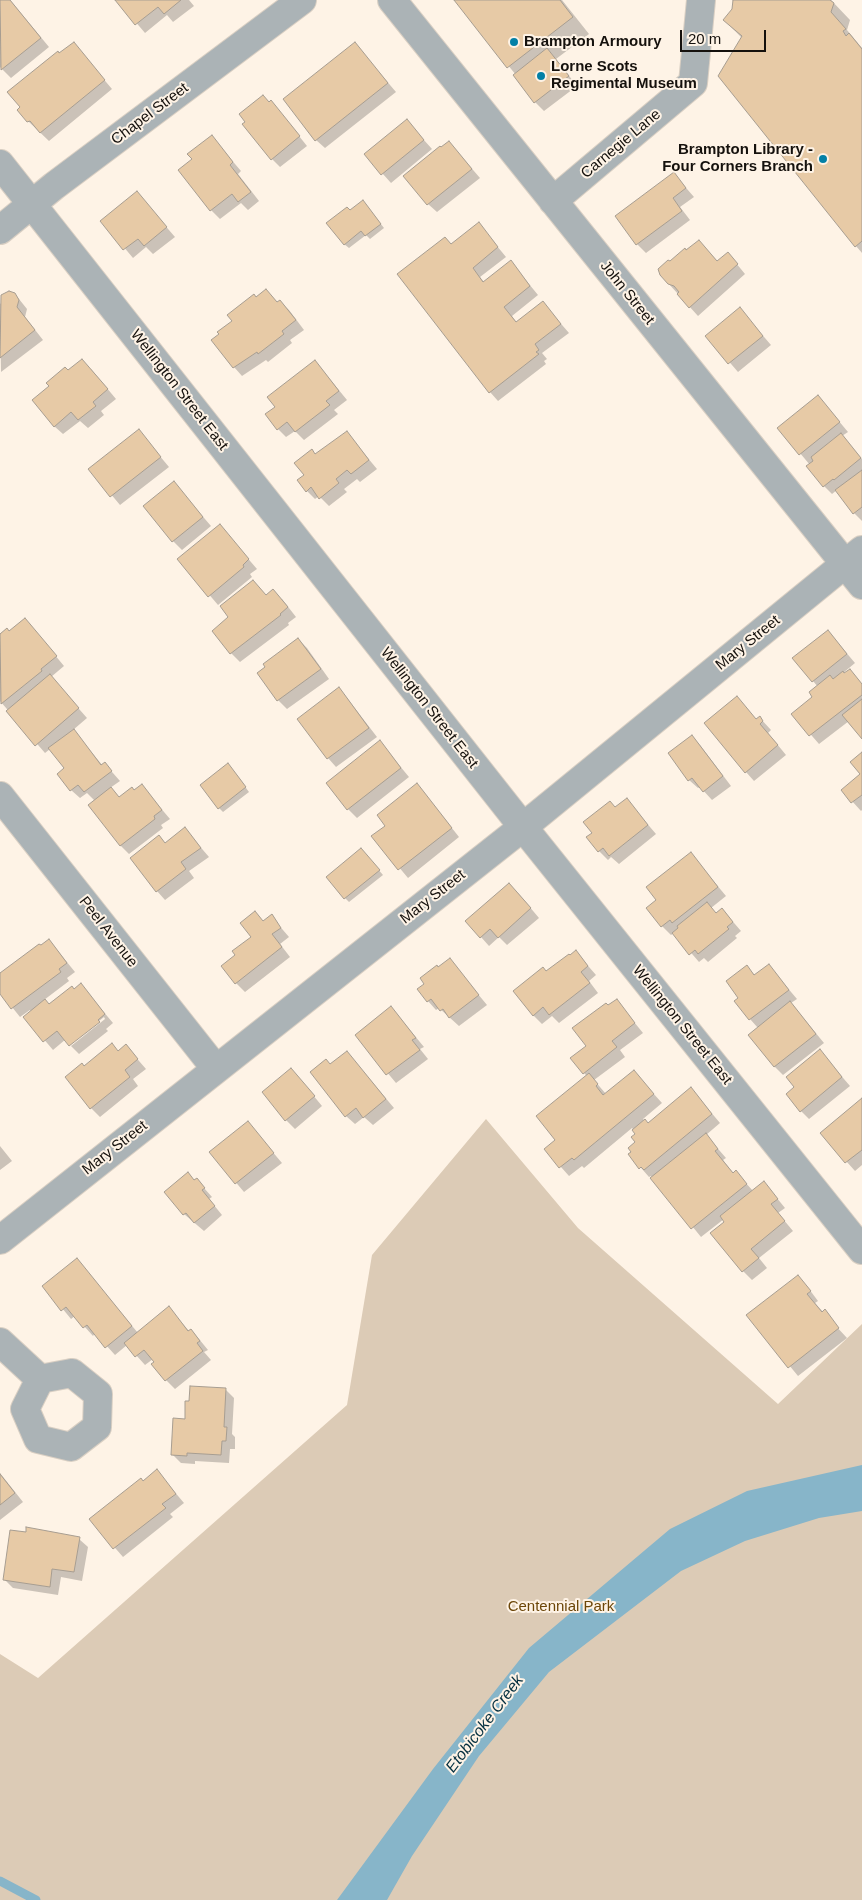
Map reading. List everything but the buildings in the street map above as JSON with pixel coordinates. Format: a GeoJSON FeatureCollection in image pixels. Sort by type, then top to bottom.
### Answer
{"type":"FeatureCollection","features":[{"type":"Feature","properties":{"kind":"street","name":"Chapel Street"},"geometry":{"type":"LineString","coordinates":[[0,230],[32,203],[302,0]]}},
{"type":"Feature","properties":{"kind":"street","name":"John Street"},"geometry":{"type":"LineString","coordinates":[[392,0],[553,201],[854,557],[862,585]]}},
{"type":"Feature","properties":{"kind":"street","name":"Carnegie Lane"},"geometry":{"type":"LineString","coordinates":[[553,201],[693,82],[700,0]]}},
{"type":"Feature","properties":{"kind":"street","name":"Wellington Street East"},"geometry":{"type":"LineString","coordinates":[[0,164],[522,827],[862,1250]]}},
{"type":"Feature","properties":{"kind":"street","name":"Mary Street"},"geometry":{"type":"LineString","coordinates":[[0,1240],[522,827],[854,557]]}},
{"type":"Feature","properties":{"kind":"street","name":"Peel Avenue"},"geometry":{"type":"LineString","coordinates":[[0,796],[216,1068]]}},
{"type":"Feature","properties":{"kind":"street"},"geometry":{"type":"LineString","coordinates":[[0,1342],[40,1379]]}},
{"type":"Feature","properties":{"kind":"green space","name":"Centennial Park"},"geometry":{"type":"Polygon","coordinates":[[[486,1119],[578,1228],[778,1404],[862,1324],[862,1900],[0,1900],[0,1654],[38,1678],[347,1405],[372,1255],[486,1119]]]}},
{"type":"Feature","properties":{"kind":"water"},"geometry":{"type":"Polygon","coordinates":[[[862,1465],[862,1511],[819,1518],[745,1541],[681,1571],[549,1672],[479,1756],[412,1856],[387,1900],[337,1900],[433,1769],[529,1648],[670,1529],[747,1491],[862,1465]]]}},
{"type":"Feature","properties":{"kind":"waterway","name":"Etobicoke Creek"},"geometry":{"type":"LineString","coordinates":[[0,1881],[36,1900]]}},
{"type":"Feature","properties":{"kind":"place","name":"Brampton Armoury"},"geometry":{"type":"Point","coordinates":[514,42]}},
{"type":"Feature","properties":{"kind":"place","name":"Lorne Scots Regimental Museum"},"geometry":{"type":"Point","coordinates":[541,76]}},
{"type":"Feature","properties":{"kind":"place","name":"Brampton Library - Four Corners Branch"},"geometry":{"type":"Point","coordinates":[823,159]}}]}
